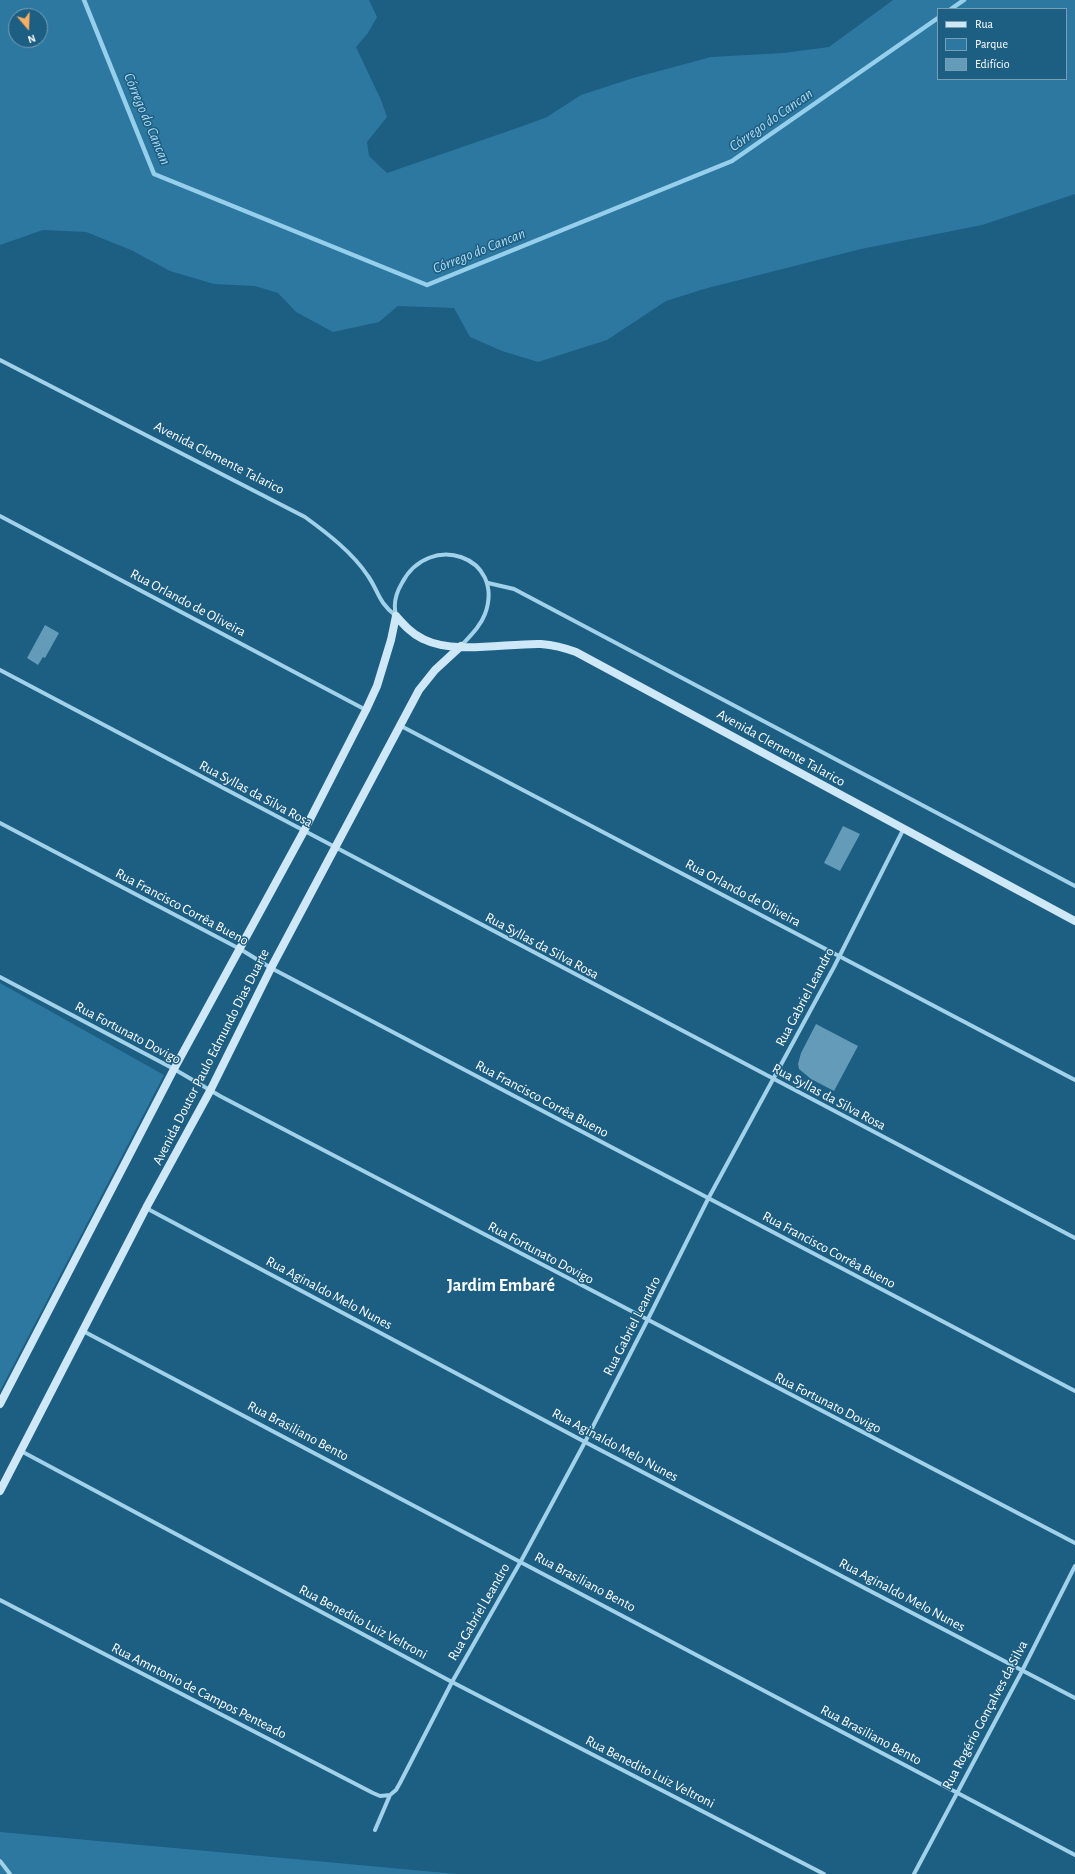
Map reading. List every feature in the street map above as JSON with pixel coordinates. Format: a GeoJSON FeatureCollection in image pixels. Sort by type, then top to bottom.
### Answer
{"type":"FeatureCollection","features":[{"type":"Feature","properties":{"kind":"street","name":"Avenida Clemente Talarico"},"geometry":{"type":"LineString","coordinates":[[0,360],[305,517],[332,537],[368,576],[386,608],[408,629],[423,639],[441,645],[461,646],[542,644],[576,652],[903,830],[1075,921]]}},
{"type":"Feature","properties":{"kind":"street","name":"Rua Orlando de Oliveira"},"geometry":{"type":"LineString","coordinates":[[0,516],[366,710]]}},
{"type":"Feature","properties":{"kind":"street"},"geometry":{"type":"LineString","coordinates":[[396,616],[394,608],[395,599],[403,581],[415,566],[431,556],[450,554],[468,560],[483,573],[488,583],[489,592],[484,615],[480,625],[461,646]]}},
{"type":"Feature","properties":{"kind":"street","name":"Avenida Clemente Talarico"},"geometry":{"type":"LineString","coordinates":[[488,583],[514,589],[1075,886]]}},
{"type":"Feature","properties":{"kind":"street","name":"Avenida Doutor Paulo Edmundo Dias Duarte"},"geometry":{"type":"LineString","coordinates":[[0,1404],[174,1069],[304,831],[366,710],[377,686],[391,640],[396,616]]}},
{"type":"Feature","properties":{"kind":"street","name":"Avenida Doutor Paulo Edmundo Dias Duarte"},"geometry":{"type":"LineString","coordinates":[[0,1491],[146,1208],[210,1091],[271,968],[419,690],[436,670],[461,646]]}},
{"type":"Feature","properties":{"kind":"street","name":"Rua Syllas da Silva Rosa"},"geometry":{"type":"LineString","coordinates":[[0,670],[773,1080],[1075,1238]]}},
{"type":"Feature","properties":{"kind":"street","name":"Rua Orlando de Oliveira"},"geometry":{"type":"LineString","coordinates":[[401,726],[1075,1080]]}},
{"type":"Feature","properties":{"kind":"street","name":"Rua Francisco Corrêa Bueno"},"geometry":{"type":"LineString","coordinates":[[0,824],[240,949],[271,968],[1075,1391]]}},
{"type":"Feature","properties":{"kind":"street","name":"Rua Gabriel Leandro"},"geometry":{"type":"LineString","coordinates":[[375,1830],[390,1795],[396,1790],[400,1783],[452,1682],[521,1561],[585,1442],[708,1199],[840,956],[903,830]]}},
{"type":"Feature","properties":{"kind":"street","name":"Rua Fortunato Dovigo"},"geometry":{"type":"LineString","coordinates":[[0,977],[174,1069],[210,1091],[647,1321],[1075,1543]]}},
{"type":"Feature","properties":{"kind":"street","name":"Rua Aginaldo Melo Nunes"},"geometry":{"type":"LineString","coordinates":[[146,1208],[585,1442],[1075,1698]]}},
{"type":"Feature","properties":{"kind":"street","name":"Rua Brasiliano Bento"},"geometry":{"type":"LineString","coordinates":[[83,1331],[521,1561],[1075,1855]]}},
{"type":"Feature","properties":{"kind":"street","name":"Rua Benedito Luiz Veltroni"},"geometry":{"type":"LineString","coordinates":[[21,1451],[452,1682],[824,1874]]}},
{"type":"Feature","properties":{"kind":"street","name":"Rua Rogério Gonçalves da Silva"},"geometry":{"type":"LineString","coordinates":[[914,1874],[1022,1671],[1075,1566]]}},
{"type":"Feature","properties":{"kind":"street","name":"Rua Amntonio de Campos Penteado"},"geometry":{"type":"LineString","coordinates":[[0,1600],[373,1793],[380,1796],[390,1795]]}},
{"type":"Feature","properties":{"kind":"street"},"geometry":{"type":"LineString","coordinates":[[0,1861],[10,1874]]}},
{"type":"Feature","properties":{"kind":"green space"},"geometry":{"type":"Polygon","coordinates":[[[0,0],[369,0],[377,17],[368,33],[356,47],[381,100],[387,117],[367,142],[369,156],[387,173],[547,117],[581,95],[633,78],[711,57],[783,53],[829,47],[893,0],[1075,0],[1075,194],[982,225],[861,249],[704,289],[666,301],[607,340],[538,362],[502,351],[470,337],[454,308],[398,306],[379,322],[333,332],[296,312],[278,293],[255,286],[214,284],[170,271],[131,250],[86,232],[43,230],[0,245],[0,0]]]}},
{"type":"Feature","properties":{"kind":"green space"},"geometry":{"type":"Polygon","coordinates":[[[0,983],[164,1075],[0,1391],[0,983]]]}},
{"type":"Feature","properties":{"kind":"green space"},"geometry":{"type":"Polygon","coordinates":[[[0,1832],[457,1874],[0,1874],[0,1832]]]}},
{"type":"Feature","properties":{"kind":"building"},"geometry":{"type":"Polygon","coordinates":[[[45,625],[59,633],[45,658],[43,657],[38,665],[27,658],[45,625]]]}},
{"type":"Feature","properties":{"kind":"building"},"geometry":{"type":"Polygon","coordinates":[[[843,826],[860,834],[840,871],[824,863],[843,826]]]}},
{"type":"Feature","properties":{"kind":"building"},"geometry":{"type":"Polygon","coordinates":[[[816,1024],[858,1046],[834,1091],[811,1079],[799,1069],[798,1064],[801,1053],[816,1024]]]}},
{"type":"Feature","properties":{"kind":"waterway","name":"Córrego do Cancan"},"geometry":{"type":"LineString","coordinates":[[84,0],[154,174],[427,285],[732,161],[937,19]]}},
{"type":"Feature","properties":{"kind":"waterway","name":"Córrego do Cancan"},"geometry":{"type":"LineString","coordinates":[[952,8],[964,0]]}},
{"type":"Feature","properties":{"kind":"district","name":"Jardim Embaré"},"geometry":{"type":"Point","coordinates":[501,1286]}}]}
